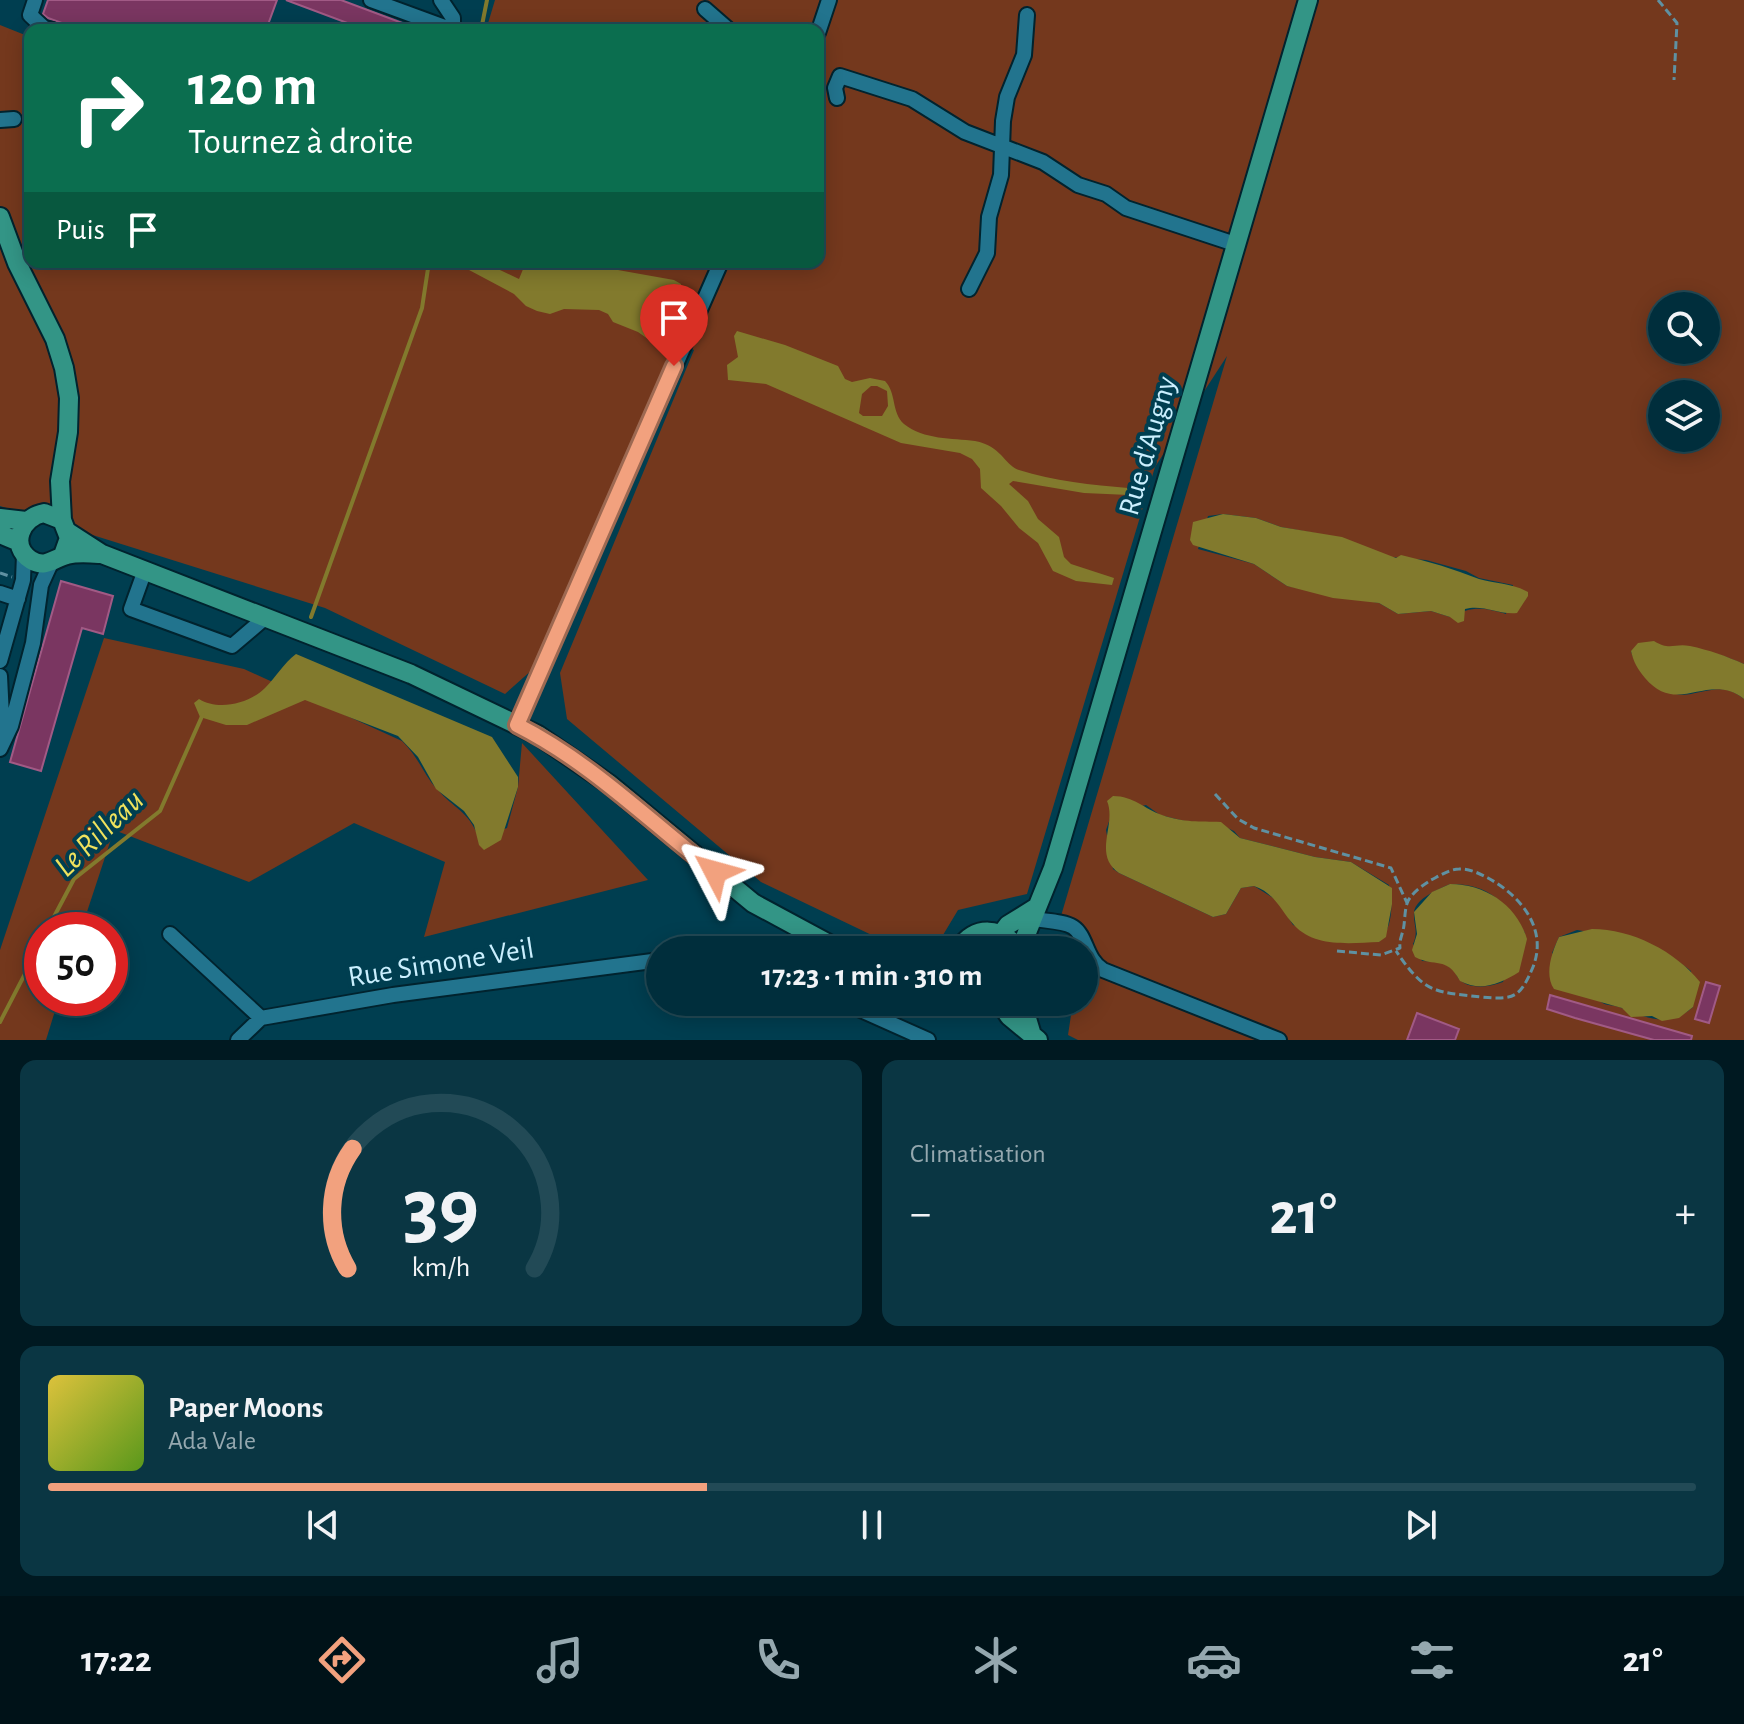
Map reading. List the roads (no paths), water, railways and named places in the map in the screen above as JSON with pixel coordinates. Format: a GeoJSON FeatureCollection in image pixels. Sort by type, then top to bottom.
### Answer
{"type":"FeatureCollection","features":[{"type":"Feature","properties":{"kind":"main road","name":"Rue d'Augny"},"geometry":{"type":"LineString","coordinates":[[1026,936],[1053,868],[1308,0]]}},
{"type":"Feature","properties":{"kind":"main road"},"geometry":{"type":"LineString","coordinates":[[0,217],[17,263],[55,339],[64,368],[69,398],[68,432],[60,481],[69,544],[57,559]]}},
{"type":"Feature","properties":{"kind":"main road"},"geometry":{"type":"LineString","coordinates":[[22,548],[20,533],[60,481]]}},
{"type":"Feature","properties":{"kind":"main road"},"geometry":{"type":"LineString","coordinates":[[0,518],[50,514],[102,554],[411,674],[517,725],[573,757],[609,784],[753,903],[814,936]]}},
{"type":"Feature","properties":{"kind":"main road"},"geometry":{"type":"LineString","coordinates":[[0,534],[22,548],[36,562],[102,554]]}},
{"type":"Feature","properties":{"kind":"main road"},"geometry":{"type":"LineString","coordinates":[[1002,933],[1008,925],[1035,913]]}},
{"type":"Feature","properties":{"kind":"main road"},"geometry":{"type":"LineString","coordinates":[[972,936],[980,932],[1002,933],[1005,936]]}},
{"type":"Feature","properties":{"kind":"main road"},"geometry":{"type":"LineString","coordinates":[[1009,1016],[1035,1038]]}},
{"type":"Feature","properties":{"kind":"main road"},"geometry":{"type":"LineString","coordinates":[[1027,1016],[1035,1038]]}},
{"type":"Feature","properties":{"kind":"street"},"geometry":{"type":"LineString","coordinates":[[35,0],[30,15],[40,24]]}},
{"type":"Feature","properties":{"kind":"street"},"geometry":{"type":"LineString","coordinates":[[371,0],[437,24]]}},
{"type":"Feature","properties":{"kind":"street"},"geometry":{"type":"LineString","coordinates":[[441,0],[453,18],[453,24]]}},
{"type":"Feature","properties":{"kind":"street"},"geometry":{"type":"LineString","coordinates":[[821,24],[829,0]]}},
{"type":"Feature","properties":{"kind":"street"},"geometry":{"type":"LineString","coordinates":[[705,9],[722,24]]}},
{"type":"Feature","properties":{"kind":"street"},"geometry":{"type":"LineString","coordinates":[[969,289],[987,253],[989,217],[1001,175],[1007,97],[1024,55],[1027,15]]}},
{"type":"Feature","properties":{"kind":"street"},"geometry":{"type":"LineString","coordinates":[[837,98],[835,88],[840,76],[912,99],[965,132],[1001,149],[1043,162],[1078,185],[1106,194],[1126,208],[1235,244]]}},
{"type":"Feature","properties":{"kind":"street"},"geometry":{"type":"LineString","coordinates":[[517,725],[718,268]]}},
{"type":"Feature","properties":{"kind":"street"},"geometry":{"type":"LineString","coordinates":[[22,548],[23,580],[3,640],[0,661],[26,669]]}},
{"type":"Feature","properties":{"kind":"street"},"geometry":{"type":"LineString","coordinates":[[2,743],[11,726],[33,643],[41,585],[57,559]]}},
{"type":"Feature","properties":{"kind":"street"},"geometry":{"type":"LineString","coordinates":[[145,570],[131,609],[232,646],[266,617]]}},
{"type":"Feature","properties":{"kind":"street"},"geometry":{"type":"LineString","coordinates":[[0,593],[18,599]]}},
{"type":"Feature","properties":{"kind":"street"},"geometry":{"type":"LineString","coordinates":[[0,676],[2,743]]}},
{"type":"Feature","properties":{"kind":"street"},"geometry":{"type":"LineString","coordinates":[[1035,913],[1072,926],[1094,964],[1103,970],[1279,1040]]}},
{"type":"Feature","properties":{"kind":"street"},"geometry":{"type":"LineString","coordinates":[[170,934],[261,1018],[238,1040]]}},
{"type":"Feature","properties":{"kind":"street","name":"Rue Simone Veil"},"geometry":{"type":"LineString","coordinates":[[261,1018],[425,991],[646,962]]}},
{"type":"Feature","properties":{"kind":"street"},"geometry":{"type":"LineString","coordinates":[[874,1016],[928,1040]]}},
{"type":"Feature","properties":{"kind":"waterway","name":"Le Rilleau"},"geometry":{"type":"LineString","coordinates":[[482,24],[487,0]]}},
{"type":"Feature","properties":{"kind":"waterway","name":"Le Rilleau"},"geometry":{"type":"LineString","coordinates":[[311,617],[422,308],[428,268]]}},
{"type":"Feature","properties":{"kind":"waterway","name":"Le Rilleau"},"geometry":{"type":"LineString","coordinates":[[57,912],[74,879],[160,811],[203,714]]}},
{"type":"Feature","properties":{"kind":"waterway","name":"Le Rilleau"},"geometry":{"type":"LineString","coordinates":[[0,1022],[24,976]]}}]}
